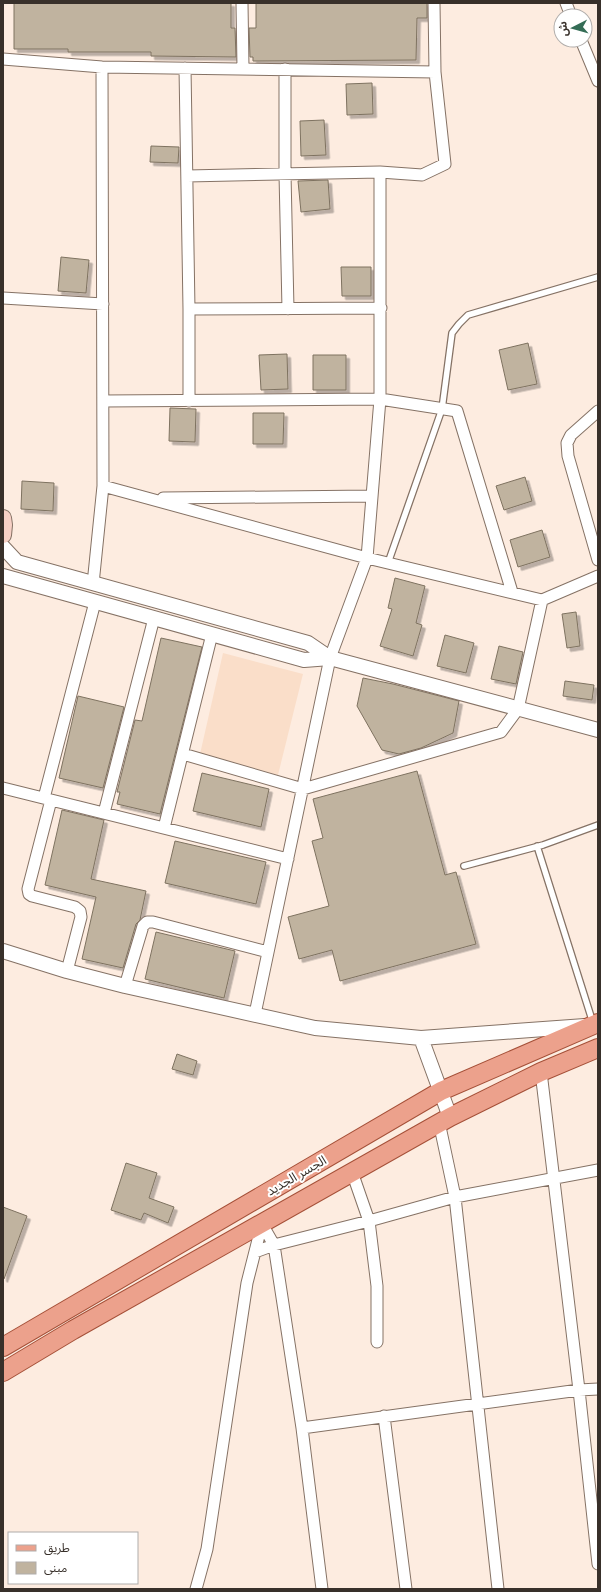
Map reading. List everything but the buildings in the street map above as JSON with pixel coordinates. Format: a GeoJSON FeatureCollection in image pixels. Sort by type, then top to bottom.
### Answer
{"type":"FeatureCollection","features":[{"type":"Feature","properties":{"kind":"main road"},"geometry":{"type":"LineString","coordinates":[[3,518],[3,535]]}},
{"type":"Feature","properties":{"kind":"main road","name":"الجسر الجديد"},"geometry":{"type":"LineString","coordinates":[[3,1346],[441,1091],[596,1024]]}},
{"type":"Feature","properties":{"kind":"main road","name":"الجسر الجديد"},"geometry":{"type":"LineString","coordinates":[[3,1372],[73,1330],[444,1120],[541,1072],[598,1048]]}},
{"type":"Feature","properties":{"kind":"street"},"geometry":{"type":"LineString","coordinates":[[242,3],[243,68]]}},
{"type":"Feature","properties":{"kind":"street"},"geometry":{"type":"LineString","coordinates":[[187,176],[380,172],[422,175],[444,164],[435,72],[434,3]]}},
{"type":"Feature","properties":{"kind":"street"},"geometry":{"type":"LineString","coordinates":[[584,48],[598,81]]}},
{"type":"Feature","properties":{"kind":"street"},"geometry":{"type":"LineString","coordinates":[[3,59],[102,67],[285,68],[435,72]]}},
{"type":"Feature","properties":{"kind":"street"},"geometry":{"type":"LineString","coordinates":[[93,584],[103,486],[102,67]]}},
{"type":"Feature","properties":{"kind":"street"},"geometry":{"type":"LineString","coordinates":[[185,68],[189,401]]}},
{"type":"Feature","properties":{"kind":"street"},"geometry":{"type":"LineString","coordinates":[[285,68],[284,174],[288,309]]}},
{"type":"Feature","properties":{"kind":"street"},"geometry":{"type":"LineString","coordinates":[[255,1014],[330,658],[367,558],[380,399],[380,172]]}},
{"type":"Feature","properties":{"kind":"street"},"geometry":{"type":"LineString","coordinates":[[3,298],[103,304]]}},
{"type":"Feature","properties":{"kind":"street"},"geometry":{"type":"LineString","coordinates":[[189,309],[381,308]]}},
{"type":"Feature","properties":{"kind":"street"},"geometry":{"type":"LineString","coordinates":[[103,401],[380,399],[457,411],[512,592]]}},
{"type":"Feature","properties":{"kind":"street"},"geometry":{"type":"LineString","coordinates":[[598,411],[571,435],[567,443],[568,456],[598,560]]}},
{"type":"Feature","properties":{"kind":"street"},"geometry":{"type":"LineString","coordinates":[[103,486],[367,558],[542,600],[598,576]]}},
{"type":"Feature","properties":{"kind":"street"},"geometry":{"type":"LineString","coordinates":[[148,498],[372,496]]}},
{"type":"Feature","properties":{"kind":"street"},"geometry":{"type":"LineString","coordinates":[[3,548],[17,562],[308,643],[330,658],[598,730]]}},
{"type":"Feature","properties":{"kind":"street"},"geometry":{"type":"LineString","coordinates":[[3,576],[304,660],[330,658]]}},
{"type":"Feature","properties":{"kind":"street"},"geometry":{"type":"LineString","coordinates":[[183,754],[303,789],[501,732],[518,709],[542,600]]}},
{"type":"Feature","properties":{"kind":"street"},"geometry":{"type":"LineString","coordinates":[[67,971],[81,917],[80,911],[75,907],[32,896],[29,894],[28,889],[47,799],[95,602]]}},
{"type":"Feature","properties":{"kind":"street"},"geometry":{"type":"LineString","coordinates":[[104,813],[154,618]]}},
{"type":"Feature","properties":{"kind":"street"},"geometry":{"type":"LineString","coordinates":[[164,828],[212,634]]}},
{"type":"Feature","properties":{"kind":"street"},"geometry":{"type":"LineString","coordinates":[[3,788],[288,859]]}},
{"type":"Feature","properties":{"kind":"street"},"geometry":{"type":"LineString","coordinates":[[125,986],[143,926],[146,922],[153,922],[268,952]]}},
{"type":"Feature","properties":{"kind":"street"},"geometry":{"type":"LineString","coordinates":[[3,951],[67,971],[125,986],[315,1028],[421,1038],[596,1024]]}},
{"type":"Feature","properties":{"kind":"street"},"geometry":{"type":"LineString","coordinates":[[421,1038],[441,1091],[455,1197],[498,1589]]}},
{"type":"Feature","properties":{"kind":"street"},"geometry":{"type":"LineString","coordinates":[[541,1072],[579,1390],[595,1508],[598,1564]]}},
{"type":"Feature","properties":{"kind":"street"},"geometry":{"type":"LineString","coordinates":[[255,1252],[274,1245],[455,1197],[598,1170]]}},
{"type":"Feature","properties":{"kind":"street"},"geometry":{"type":"LineString","coordinates":[[352,1172],[369,1221],[377,1286],[377,1342]]}},
{"type":"Feature","properties":{"kind":"street"},"geometry":{"type":"LineString","coordinates":[[262,1224],[274,1245],[302,1428],[322,1589]]}},
{"type":"Feature","properties":{"kind":"street"},"geometry":{"type":"LineString","coordinates":[[196,1589],[207,1549],[247,1283],[262,1224]]}},
{"type":"Feature","properties":{"kind":"street"},"geometry":{"type":"LineString","coordinates":[[302,1428],[579,1390],[598,1389]]}},
{"type":"Feature","properties":{"kind":"street"},"geometry":{"type":"LineString","coordinates":[[384,1416],[406,1589]]}},
{"type":"Feature","properties":{"kind":"lane"},"geometry":{"type":"LineString","coordinates":[[388,563],[442,409],[452,333],[468,315],[598,277]]}},
{"type":"Feature","properties":{"kind":"lane"},"geometry":{"type":"LineString","coordinates":[[464,866],[537,846],[598,825]]}},
{"type":"Feature","properties":{"kind":"lane"},"geometry":{"type":"LineString","coordinates":[[537,846],[596,1024]]}},
{"type":"Feature","properties":{"kind":"shaded area"},"geometry":{"type":"Polygon","coordinates":[[[223,653],[303,674],[278,775],[200,754],[223,653]]]}}]}
